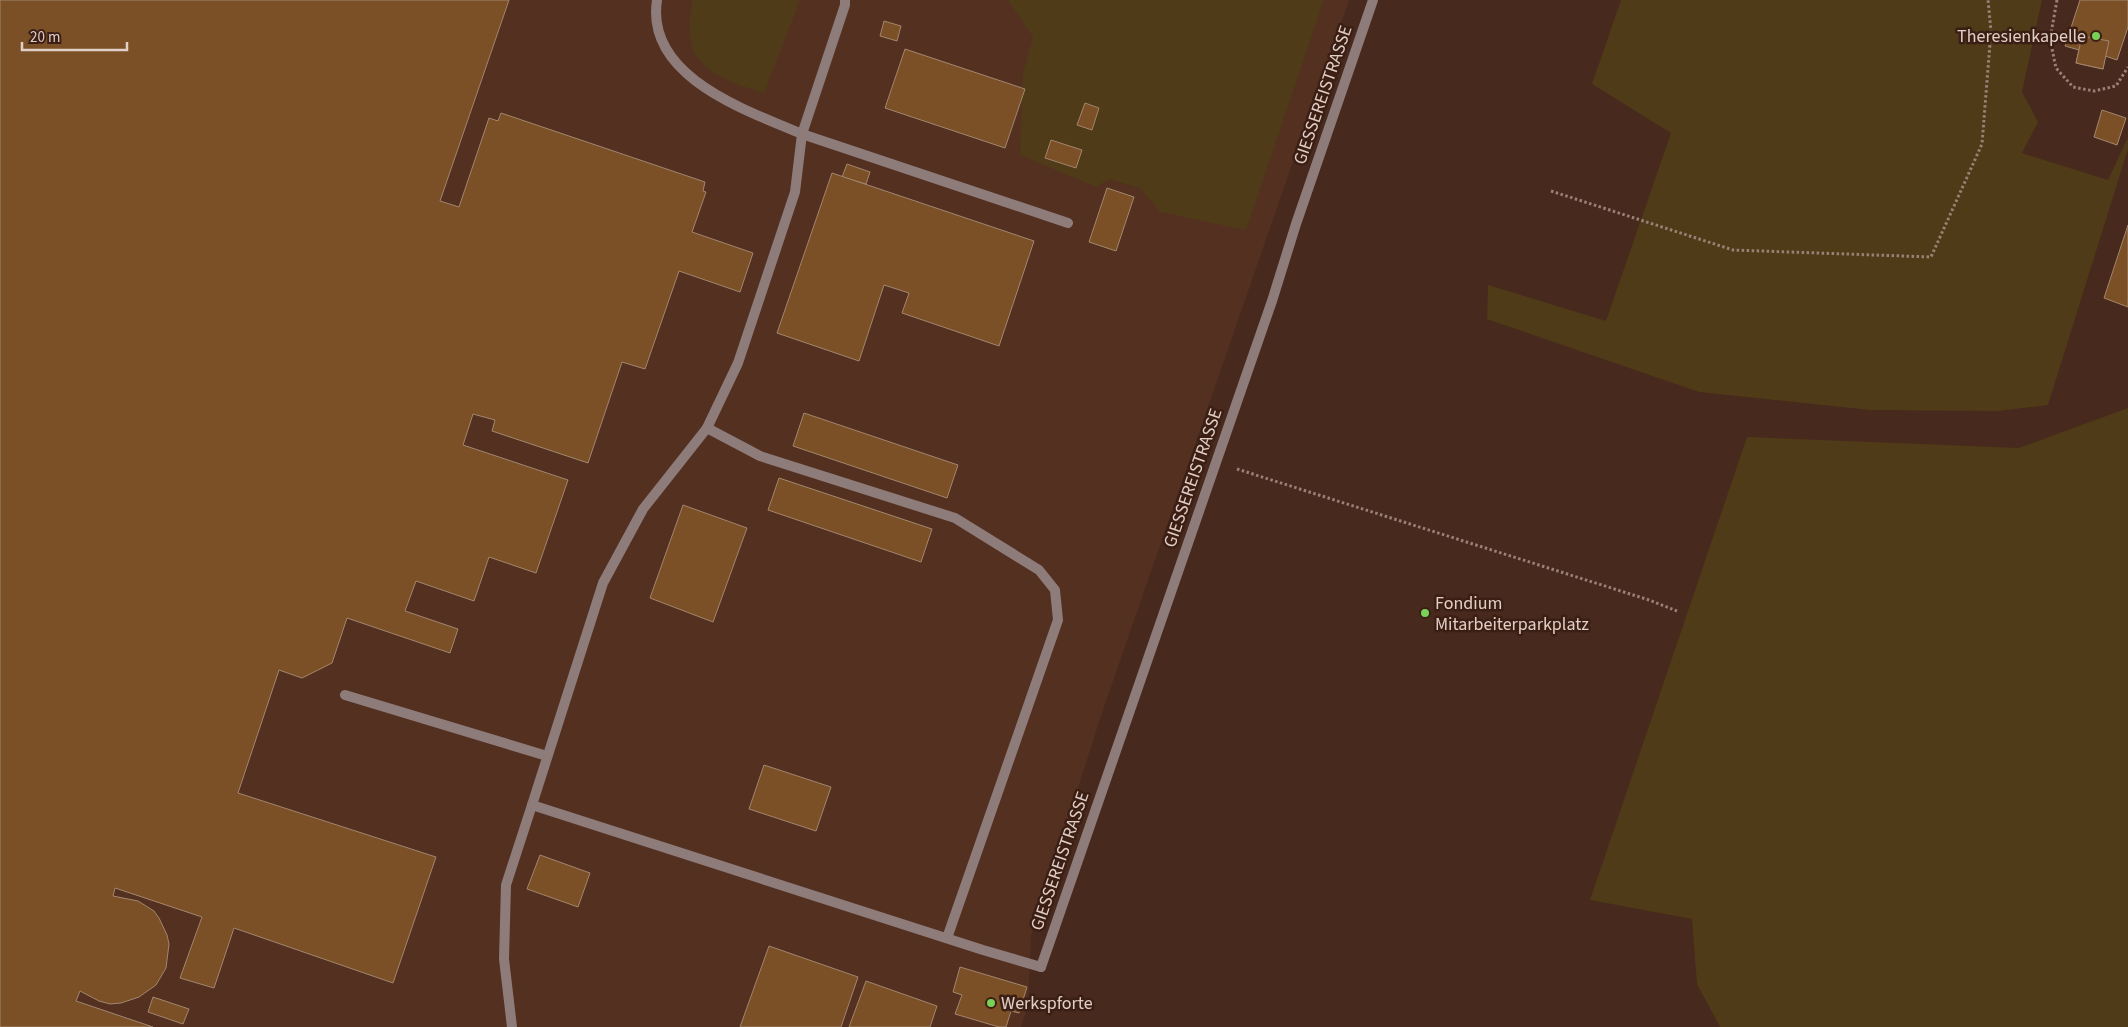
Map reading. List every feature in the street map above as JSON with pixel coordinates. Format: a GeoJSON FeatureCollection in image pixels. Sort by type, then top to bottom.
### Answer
{"type":"FeatureCollection","features":[{"type":"Feature","properties":{"kind":"street"},"geometry":{"type":"LineString","coordinates":[[657,0],[655,14],[662,43],[684,72],[736,106],[802,134],[1068,223]]}},
{"type":"Feature","properties":{"kind":"street"},"geometry":{"type":"LineString","coordinates":[[512,1027],[504,959],[506,885],[603,583],[644,509],[707,428],[738,363],[795,192],[802,134],[846,5],[845,0]]}},
{"type":"Feature","properties":{"kind":"street","name":"GIESSEREISTRASSE"},"geometry":{"type":"LineString","coordinates":[[947,938],[1041,967],[1216,462],[1373,0]]}},
{"type":"Feature","properties":{"kind":"street"},"geometry":{"type":"LineString","coordinates":[[532,805],[947,938],[1058,620],[1055,590],[1039,570],[955,518],[760,456],[707,428]]}},
{"type":"Feature","properties":{"kind":"street"},"geometry":{"type":"LineString","coordinates":[[345,695],[547,756]]}},
{"type":"Feature","properties":{"kind":"path"},"geometry":{"type":"LineString","coordinates":[[1551,191],[1733,250],[1931,257],[1982,144],[1991,31],[1988,0]]}},
{"type":"Feature","properties":{"kind":"path"},"geometry":{"type":"LineString","coordinates":[[2057,0],[2050,39],[2056,68],[2073,87],[2094,91],[2116,86],[2128,67]]}},
{"type":"Feature","properties":{"kind":"path"},"geometry":{"type":"LineString","coordinates":[[1216,462],[1649,600],[1677,611]]}},
{"type":"Feature","properties":{"kind":"shaded area"},"geometry":{"type":"Polygon","coordinates":[[[0,0],[1349,0],[1102,713],[1031,935],[1028,1007],[1021,1027],[0,1027],[0,0]]]}},
{"type":"Feature","properties":{"kind":"shaded area"},"geometry":{"type":"Polygon","coordinates":[[[692,0],[800,0],[764,93],[744,87],[714,73],[698,59],[690,38],[692,0]]]}},
{"type":"Feature","properties":{"kind":"shaded area"},"geometry":{"type":"Polygon","coordinates":[[[1008,0],[1324,0],[1246,230],[1160,212],[1140,188],[1109,179],[1096,187],[1020,155],[1023,73],[1033,37],[1008,0]]]}},
{"type":"Feature","properties":{"kind":"shaded area"},"geometry":{"type":"Polygon","coordinates":[[[1621,0],[2042,0],[2022,92],[2038,122],[2022,153],[2108,180],[2128,137],[2128,149],[2048,405],[1998,411],[1870,410],[1699,392],[1487,319],[1488,285],[1606,321],[1671,133],[1592,84],[1621,0]]]}},
{"type":"Feature","properties":{"kind":"shaded area"},"geometry":{"type":"Polygon","coordinates":[[[2128,408],[2128,1027],[1720,1027],[1697,984],[1692,919],[1590,900],[1747,437],[2019,448],[2128,408]]]}},
{"type":"Feature","properties":{"kind":"building"},"geometry":{"type":"Polygon","coordinates":[[[0,0],[509,0],[440,201],[459,207],[489,118],[498,121],[501,113],[705,182],[703,191],[706,192],[692,232],[753,253],[740,292],[679,271],[645,369],[622,362],[588,463],[492,431],[495,420],[473,414],[463,445],[568,480],[536,573],[489,557],[474,601],[416,581],[405,611],[458,629],[450,653],[347,618],[332,663],[302,678],[279,670],[238,793],[436,857],[393,983],[234,928],[214,988],[180,978],[202,917],[115,888],[113,896],[138,901],[154,911],[159,918],[169,944],[166,968],[156,985],[139,997],[121,1003],[110,1004],[99,1001],[80,991],[76,1001],[153,1027],[0,1027],[0,0]]]}},
{"type":"Feature","properties":{"kind":"building","name":"Theresienkapelle"},"geometry":{"type":"Polygon","coordinates":[[[2080,0],[2128,0],[2128,27],[2117,60],[2105,56],[2103,69],[2076,63],[2079,50],[2065,46],[2080,0]]]}},
{"type":"Feature","properties":{"kind":"building"},"geometry":{"type":"Polygon","coordinates":[[[884,21],[901,26],[897,41],[880,36],[884,21]]]}},
{"type":"Feature","properties":{"kind":"building"},"geometry":{"type":"Polygon","coordinates":[[[2082,36],[2109,41],[2103,69],[2076,63],[2082,36]]]}},
{"type":"Feature","properties":{"kind":"building"},"geometry":{"type":"Polygon","coordinates":[[[905,49],[1025,89],[1005,148],[885,108],[905,49]]]}},
{"type":"Feature","properties":{"kind":"building"},"geometry":{"type":"Polygon","coordinates":[[[1085,103],[1099,108],[1092,130],[1077,125],[1085,103]]]}},
{"type":"Feature","properties":{"kind":"building"},"geometry":{"type":"Polygon","coordinates":[[[2102,110],[2126,118],[2117,145],[2094,137],[2102,110]]]}},
{"type":"Feature","properties":{"kind":"building"},"geometry":{"type":"Polygon","coordinates":[[[1051,140],[1082,150],[1076,168],[1045,158],[1051,140]]]}},
{"type":"Feature","properties":{"kind":"building"},"geometry":{"type":"Polygon","coordinates":[[[847,164],[870,172],[866,184],[842,177],[847,164]]]}},
{"type":"Feature","properties":{"kind":"building"},"geometry":{"type":"Polygon","coordinates":[[[832,173],[1034,241],[999,346],[902,313],[909,293],[884,285],[859,361],[777,333],[832,173]]]}},
{"type":"Feature","properties":{"kind":"building"},"geometry":{"type":"Polygon","coordinates":[[[1107,188],[1134,197],[1116,251],[1089,242],[1107,188]]]}},
{"type":"Feature","properties":{"kind":"building"},"geometry":{"type":"Polygon","coordinates":[[[2128,225],[2128,307],[2104,298],[2128,225]]]}},
{"type":"Feature","properties":{"kind":"building"},"geometry":{"type":"Polygon","coordinates":[[[804,413],[958,465],[947,498],[793,446],[804,413]]]}},
{"type":"Feature","properties":{"kind":"building"},"geometry":{"type":"Polygon","coordinates":[[[779,478],[932,529],[921,562],[768,510],[779,478]]]}},
{"type":"Feature","properties":{"kind":"building"},"geometry":{"type":"Polygon","coordinates":[[[683,505],[747,528],[713,622],[650,598],[683,505]]]}},
{"type":"Feature","properties":{"kind":"building"},"geometry":{"type":"Polygon","coordinates":[[[764,765],[831,787],[816,831],[749,809],[764,765]]]}},
{"type":"Feature","properties":{"kind":"building"},"geometry":{"type":"Polygon","coordinates":[[[540,855],[590,873],[578,907],[527,889],[540,855]]]}},
{"type":"Feature","properties":{"kind":"building"},"geometry":{"type":"Polygon","coordinates":[[[769,946],[858,977],[841,1027],[740,1027],[769,946]]]}},
{"type":"Feature","properties":{"kind":"building","name":"Werkspforte"},"geometry":{"type":"Polygon","coordinates":[[[960,967],[1027,987],[1019,1013],[1011,1011],[1006,1027],[999,1027],[955,1014],[962,995],[953,992],[960,967]]]}},
{"type":"Feature","properties":{"kind":"building"},"geometry":{"type":"Polygon","coordinates":[[[866,981],[937,1006],[930,1027],[849,1027],[866,981]]]}},
{"type":"Feature","properties":{"kind":"building"},"geometry":{"type":"Polygon","coordinates":[[[153,997],[189,1009],[183,1024],[148,1012],[153,997]]]}},
{"type":"Feature","properties":{"kind":"place","name":"Theresienkapelle"},"geometry":{"type":"Point","coordinates":[2096,36]}},
{"type":"Feature","properties":{"kind":"place","name":"Fondium Mitarbeiterparkplatz"},"geometry":{"type":"Point","coordinates":[1425,613]}},
{"type":"Feature","properties":{"kind":"place","name":"Werkspforte"},"geometry":{"type":"Point","coordinates":[991,1003]}}]}
